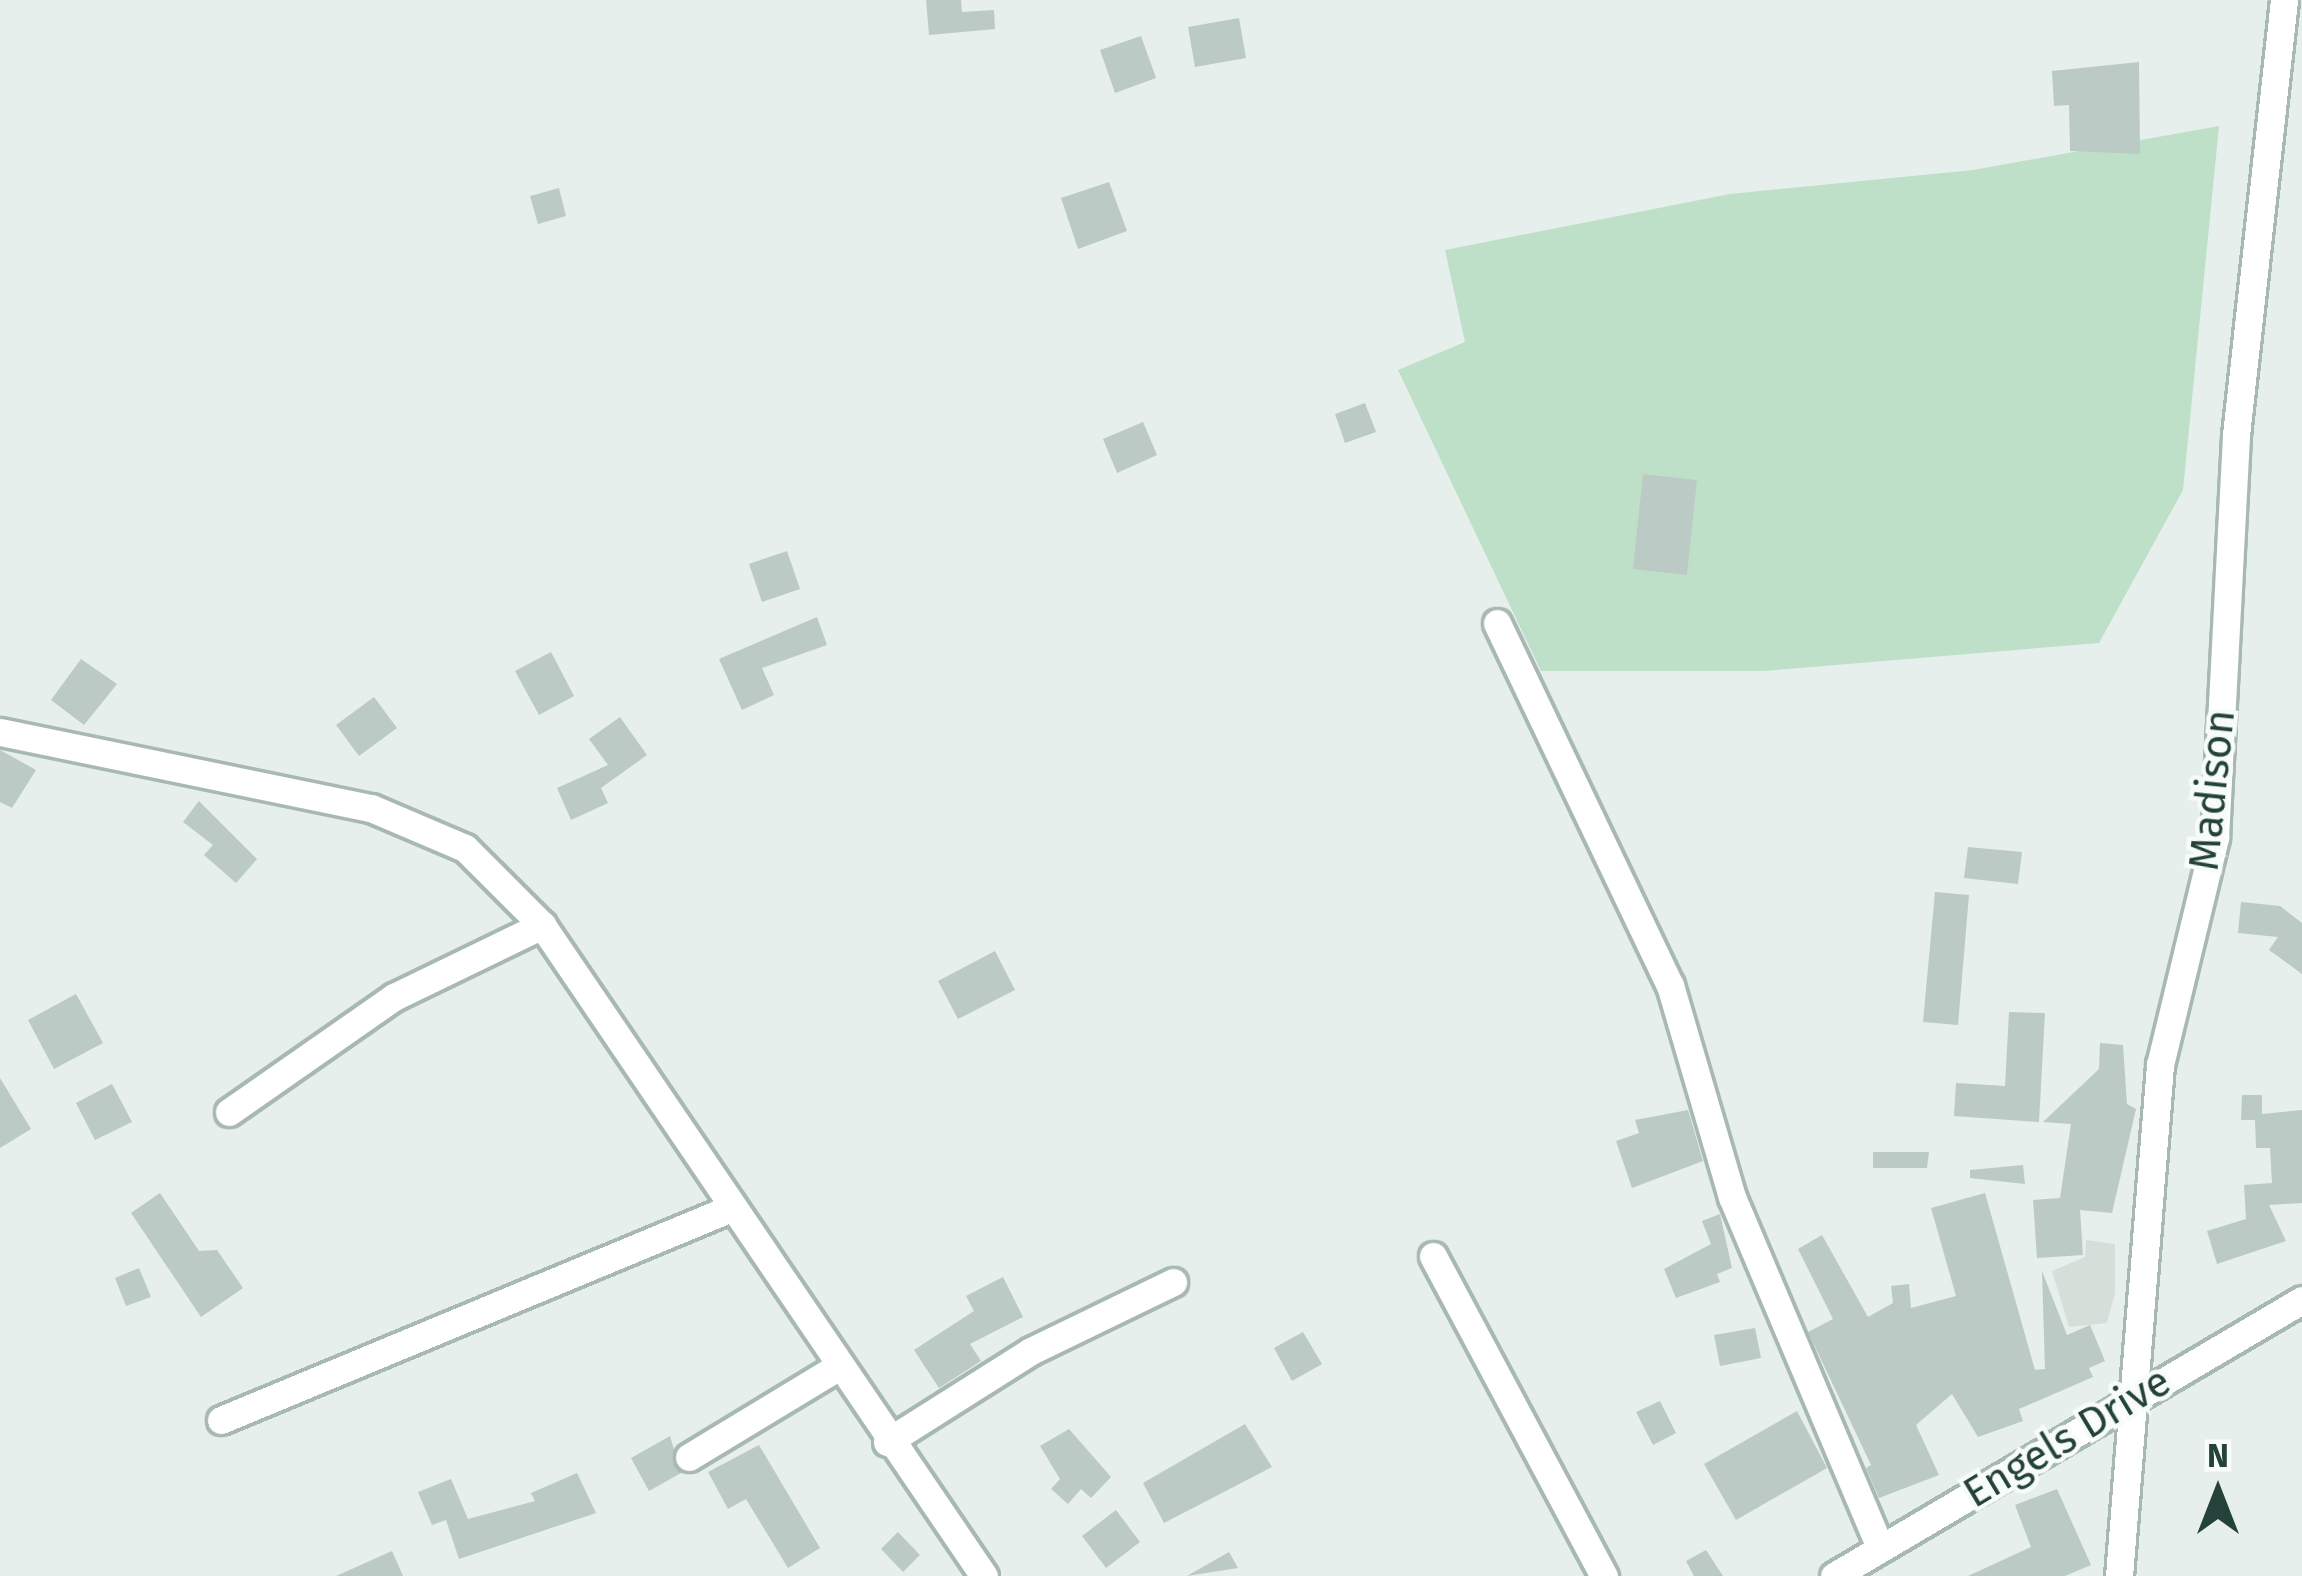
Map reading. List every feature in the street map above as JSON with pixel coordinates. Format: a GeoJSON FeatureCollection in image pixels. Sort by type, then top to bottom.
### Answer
{"type":"FeatureCollection","features":[{"type":"Feature","properties":{"kind":"street","name":"Madison"},"geometry":{"type":"LineString","coordinates":[[2119,1576],[2160,1065],[2215,837],[2236,434],[2284,0]]}},
{"type":"Feature","properties":{"kind":"street"},"geometry":{"type":"LineString","coordinates":[[1497,623],[1670,985],[1732,1197],[1880,1549]]}},
{"type":"Feature","properties":{"kind":"street"},"geometry":{"type":"LineString","coordinates":[[0,732],[371,808],[464,848],[542,925],[886,1442],[984,1576]]}},
{"type":"Feature","properties":{"kind":"street"},"geometry":{"type":"LineString","coordinates":[[230,1112],[394,997],[542,925]]}},
{"type":"Feature","properties":{"kind":"street"},"geometry":{"type":"LineString","coordinates":[[221,1420],[729,1209]]}},
{"type":"Feature","properties":{"kind":"street"},"geometry":{"type":"LineString","coordinates":[[1433,1256],[1604,1576]]}},
{"type":"Feature","properties":{"kind":"street"},"geometry":{"type":"LineString","coordinates":[[886,1442],[1030,1351],[1173,1282]]}},
{"type":"Feature","properties":{"kind":"street","name":"Engels Drive"},"geometry":{"type":"LineString","coordinates":[[1834,1576],[2302,1300]]}},
{"type":"Feature","properties":{"kind":"street"},"geometry":{"type":"LineString","coordinates":[[689,1457],[836,1368]]}},
{"type":"Feature","properties":{"kind":"shaded area"},"geometry":{"type":"Polygon","coordinates":[[[2086,1240],[2115,1244],[2115,1293],[2107,1323],[2069,1327],[2052,1271],[2085,1257],[2086,1240]]]}},
{"type":"Feature","properties":{"kind":"green space"},"geometry":{"type":"Polygon","coordinates":[[[2219,126],[2183,490],[2099,643],[1764,671],[1541,671],[1398,370],[1465,342],[1445,250],[1730,194],[1973,170],[2219,126]]]}},
{"type":"Feature","properties":{"kind":"building"},"geometry":{"type":"Polygon","coordinates":[[[926,0],[961,0],[962,12],[994,10],[995,29],[929,35],[926,0]]]}},
{"type":"Feature","properties":{"kind":"building"},"geometry":{"type":"Polygon","coordinates":[[[1239,18],[1246,58],[1195,67],[1188,27],[1239,18]]]}},
{"type":"Feature","properties":{"kind":"building"},"geometry":{"type":"Polygon","coordinates":[[[1141,36],[1156,78],[1115,93],[1100,50],[1141,36]]]}},
{"type":"Feature","properties":{"kind":"building"},"geometry":{"type":"Polygon","coordinates":[[[2139,62],[2140,154],[2070,151],[2069,105],[2054,106],[2052,71],[2139,62]]]}},
{"type":"Feature","properties":{"kind":"building"},"geometry":{"type":"Polygon","coordinates":[[[1109,182],[1127,231],[1078,249],[1061,198],[1109,182]]]}},
{"type":"Feature","properties":{"kind":"building"},"geometry":{"type":"Polygon","coordinates":[[[559,188],[566,216],[538,224],[530,196],[559,188]]]}},
{"type":"Feature","properties":{"kind":"building"},"geometry":{"type":"Polygon","coordinates":[[[1365,403],[1376,432],[1345,443],[1335,414],[1365,403]]]}},
{"type":"Feature","properties":{"kind":"building"},"geometry":{"type":"Polygon","coordinates":[[[1143,422],[1157,455],[1117,473],[1103,439],[1143,422]]]}},
{"type":"Feature","properties":{"kind":"building"},"geometry":{"type":"Polygon","coordinates":[[[1643,474],[1697,480],[1687,575],[1633,569],[1643,474]]]}},
{"type":"Feature","properties":{"kind":"building"},"geometry":{"type":"Polygon","coordinates":[[[787,551],[800,589],[762,602],[749,564],[787,551]]]}},
{"type":"Feature","properties":{"kind":"building"},"geometry":{"type":"Polygon","coordinates":[[[817,617],[827,645],[762,668],[774,695],[742,710],[719,659],[817,617]]]}},
{"type":"Feature","properties":{"kind":"building"},"geometry":{"type":"Polygon","coordinates":[[[551,652],[574,696],[539,715],[515,671],[551,652]]]}},
{"type":"Feature","properties":{"kind":"building"},"geometry":{"type":"Polygon","coordinates":[[[81,659],[117,684],[84,725],[51,700],[81,659]]]}},
{"type":"Feature","properties":{"kind":"building"},"geometry":{"type":"Polygon","coordinates":[[[374,697],[397,728],[359,756],[336,725],[374,697]]]}},
{"type":"Feature","properties":{"kind":"building"},"geometry":{"type":"Polygon","coordinates":[[[620,717],[647,755],[601,788],[608,803],[571,820],[557,788],[608,765],[589,739],[620,717]]]}},
{"type":"Feature","properties":{"kind":"building"},"geometry":{"type":"Polygon","coordinates":[[[0,750],[36,770],[12,808],[0,802],[0,750]]]}},
{"type":"Feature","properties":{"kind":"building"},"geometry":{"type":"Polygon","coordinates":[[[199,801],[257,859],[236,883],[204,855],[213,845],[183,822],[199,801]]]}},
{"type":"Feature","properties":{"kind":"building"},"geometry":{"type":"Polygon","coordinates":[[[1968,847],[2022,852],[2018,884],[1964,878],[1968,847]]]}},
{"type":"Feature","properties":{"kind":"building"},"geometry":{"type":"Polygon","coordinates":[[[1935,892],[1969,895],[1958,1025],[1923,1022],[1935,892]]]}},
{"type":"Feature","properties":{"kind":"building"},"geometry":{"type":"Polygon","coordinates":[[[2241,902],[2280,906],[2302,923],[2302,974],[2269,950],[2278,937],[2238,933],[2241,902]]]}},
{"type":"Feature","properties":{"kind":"building"},"geometry":{"type":"Polygon","coordinates":[[[995,951],[1015,990],[958,1019],[938,981],[995,951]]]}},
{"type":"Feature","properties":{"kind":"building"},"geometry":{"type":"Polygon","coordinates":[[[76,994],[103,1043],[54,1069],[28,1020],[76,994]]]}},
{"type":"Feature","properties":{"kind":"building"},"geometry":{"type":"Polygon","coordinates":[[[2009,1012],[2045,1013],[2039,1122],[1954,1116],[1956,1083],[2005,1086],[2009,1012]]]}},
{"type":"Feature","properties":{"kind":"building"},"geometry":{"type":"Polygon","coordinates":[[[2100,1043],[2123,1045],[2127,1104],[2136,1109],[2112,1213],[2080,1210],[2083,1255],[2037,1258],[2033,1200],[2060,1198],[2071,1124],[2043,1122],[2099,1069],[2100,1043]]]}},
{"type":"Feature","properties":{"kind":"building"},"geometry":{"type":"Polygon","coordinates":[[[0,1078],[31,1129],[0,1148],[0,1078]]]}},
{"type":"Feature","properties":{"kind":"building"},"geometry":{"type":"Polygon","coordinates":[[[112,1084],[132,1122],[95,1140],[76,1103],[112,1084]]]}},
{"type":"Feature","properties":{"kind":"building"},"geometry":{"type":"Polygon","coordinates":[[[2242,1095],[2262,1095],[2262,1114],[2302,1110],[2302,1203],[2269,1205],[2286,1241],[2217,1264],[2207,1231],[2246,1219],[2244,1185],[2272,1183],[2270,1148],[2256,1148],[2255,1120],[2241,1120],[2242,1095]]]}},
{"type":"Feature","properties":{"kind":"building"},"geometry":{"type":"Polygon","coordinates":[[[1688,1110],[1703,1161],[1632,1188],[1616,1141],[1639,1133],[1635,1120],[1688,1110]]]}},
{"type":"Feature","properties":{"kind":"building"},"geometry":{"type":"Polygon","coordinates":[[[1873,1152],[1929,1152],[1927,1168],[1873,1168],[1873,1152]]]}},
{"type":"Feature","properties":{"kind":"building"},"geometry":{"type":"Polygon","coordinates":[[[2023,1165],[2025,1184],[1970,1178],[1970,1170],[2023,1165]]]}},
{"type":"Feature","properties":{"kind":"building"},"geometry":{"type":"Polygon","coordinates":[[[160,1193],[199,1251],[217,1250],[243,1288],[201,1317],[131,1213],[160,1193]]]}},
{"type":"Feature","properties":{"kind":"building"},"geometry":{"type":"Polygon","coordinates":[[[1985,1193],[2035,1370],[2045,1369],[2042,1271],[2067,1335],[2090,1325],[2105,1361],[2089,1368],[2093,1377],[2019,1409],[2023,1421],[1978,1437],[1952,1394],[1916,1425],[1939,1475],[1879,1498],[1866,1468],[1871,1465],[1808,1332],[1833,1319],[1798,1249],[1822,1235],[1868,1317],[1893,1303],[1891,1286],[1909,1284],[1911,1308],[1956,1296],[1931,1208],[1985,1193]]]}},
{"type":"Feature","properties":{"kind":"building"},"geometry":{"type":"Polygon","coordinates":[[[1720,1214],[1732,1268],[1717,1274],[1720,1282],[1676,1298],[1664,1269],[1711,1244],[1702,1221],[1720,1214]]]}},
{"type":"Feature","properties":{"kind":"building"},"geometry":{"type":"Polygon","coordinates":[[[139,1268],[151,1297],[126,1306],[115,1278],[139,1268]]]}},
{"type":"Feature","properties":{"kind":"building"},"geometry":{"type":"Polygon","coordinates":[[[1003,1277],[1023,1317],[970,1344],[981,1361],[939,1388],[914,1350],[974,1311],[966,1296],[1003,1277]]]}},
{"type":"Feature","properties":{"kind":"building"},"geometry":{"type":"Polygon","coordinates":[[[1755,1328],[1761,1358],[1720,1366],[1714,1335],[1755,1328]]]}},
{"type":"Feature","properties":{"kind":"building"},"geometry":{"type":"Polygon","coordinates":[[[1303,1332],[1322,1364],[1292,1381],[1274,1348],[1303,1332]]]}},
{"type":"Feature","properties":{"kind":"building"},"geometry":{"type":"Polygon","coordinates":[[[1660,1401],[1676,1433],[1653,1445],[1636,1412],[1660,1401]]]}},
{"type":"Feature","properties":{"kind":"building"},"geometry":{"type":"Polygon","coordinates":[[[1797,1411],[1827,1468],[1736,1520],[1704,1464],[1797,1411]]]}},
{"type":"Feature","properties":{"kind":"building"},"geometry":{"type":"Polygon","coordinates":[[[1245,1424],[1272,1467],[1164,1523],[1143,1483],[1245,1424]]]}},
{"type":"Feature","properties":{"kind":"building"},"geometry":{"type":"Polygon","coordinates":[[[1069,1429],[1111,1477],[1091,1498],[1081,1489],[1068,1504],[1051,1489],[1060,1479],[1040,1446],[1069,1429]]]}},
{"type":"Feature","properties":{"kind":"building"},"geometry":{"type":"Polygon","coordinates":[[[670,1436],[681,1473],[649,1491],[631,1458],[670,1436]]]}},
{"type":"Feature","properties":{"kind":"building"},"geometry":{"type":"Polygon","coordinates":[[[759,1445],[820,1548],[788,1568],[746,1499],[728,1509],[708,1472],[759,1445]]]}},
{"type":"Feature","properties":{"kind":"building"},"geometry":{"type":"Polygon","coordinates":[[[577,1473],[596,1513],[459,1559],[446,1520],[432,1525],[418,1492],[451,1479],[468,1519],[535,1501],[531,1493],[577,1473]]]}},
{"type":"Feature","properties":{"kind":"building"},"geometry":{"type":"Polygon","coordinates":[[[2057,1489],[2091,1565],[2065,1576],[1968,1576],[2031,1547],[2015,1505],[2057,1489]]]}},
{"type":"Feature","properties":{"kind":"building"},"geometry":{"type":"Polygon","coordinates":[[[1116,1510],[1140,1542],[1106,1568],[1082,1536],[1116,1510]]]}},
{"type":"Feature","properties":{"kind":"building"},"geometry":{"type":"Polygon","coordinates":[[[898,1532],[920,1555],[903,1572],[881,1549],[898,1532]]]}},
{"type":"Feature","properties":{"kind":"building"},"geometry":{"type":"Polygon","coordinates":[[[1706,1550],[1723,1576],[1694,1576],[1686,1561],[1706,1550]]]}},
{"type":"Feature","properties":{"kind":"building"},"geometry":{"type":"Polygon","coordinates":[[[392,1551],[403,1576],[336,1576],[392,1551]]]}},
{"type":"Feature","properties":{"kind":"building"},"geometry":{"type":"Polygon","coordinates":[[[1229,1552],[1238,1568],[1187,1576],[1229,1552]]]}}]}
